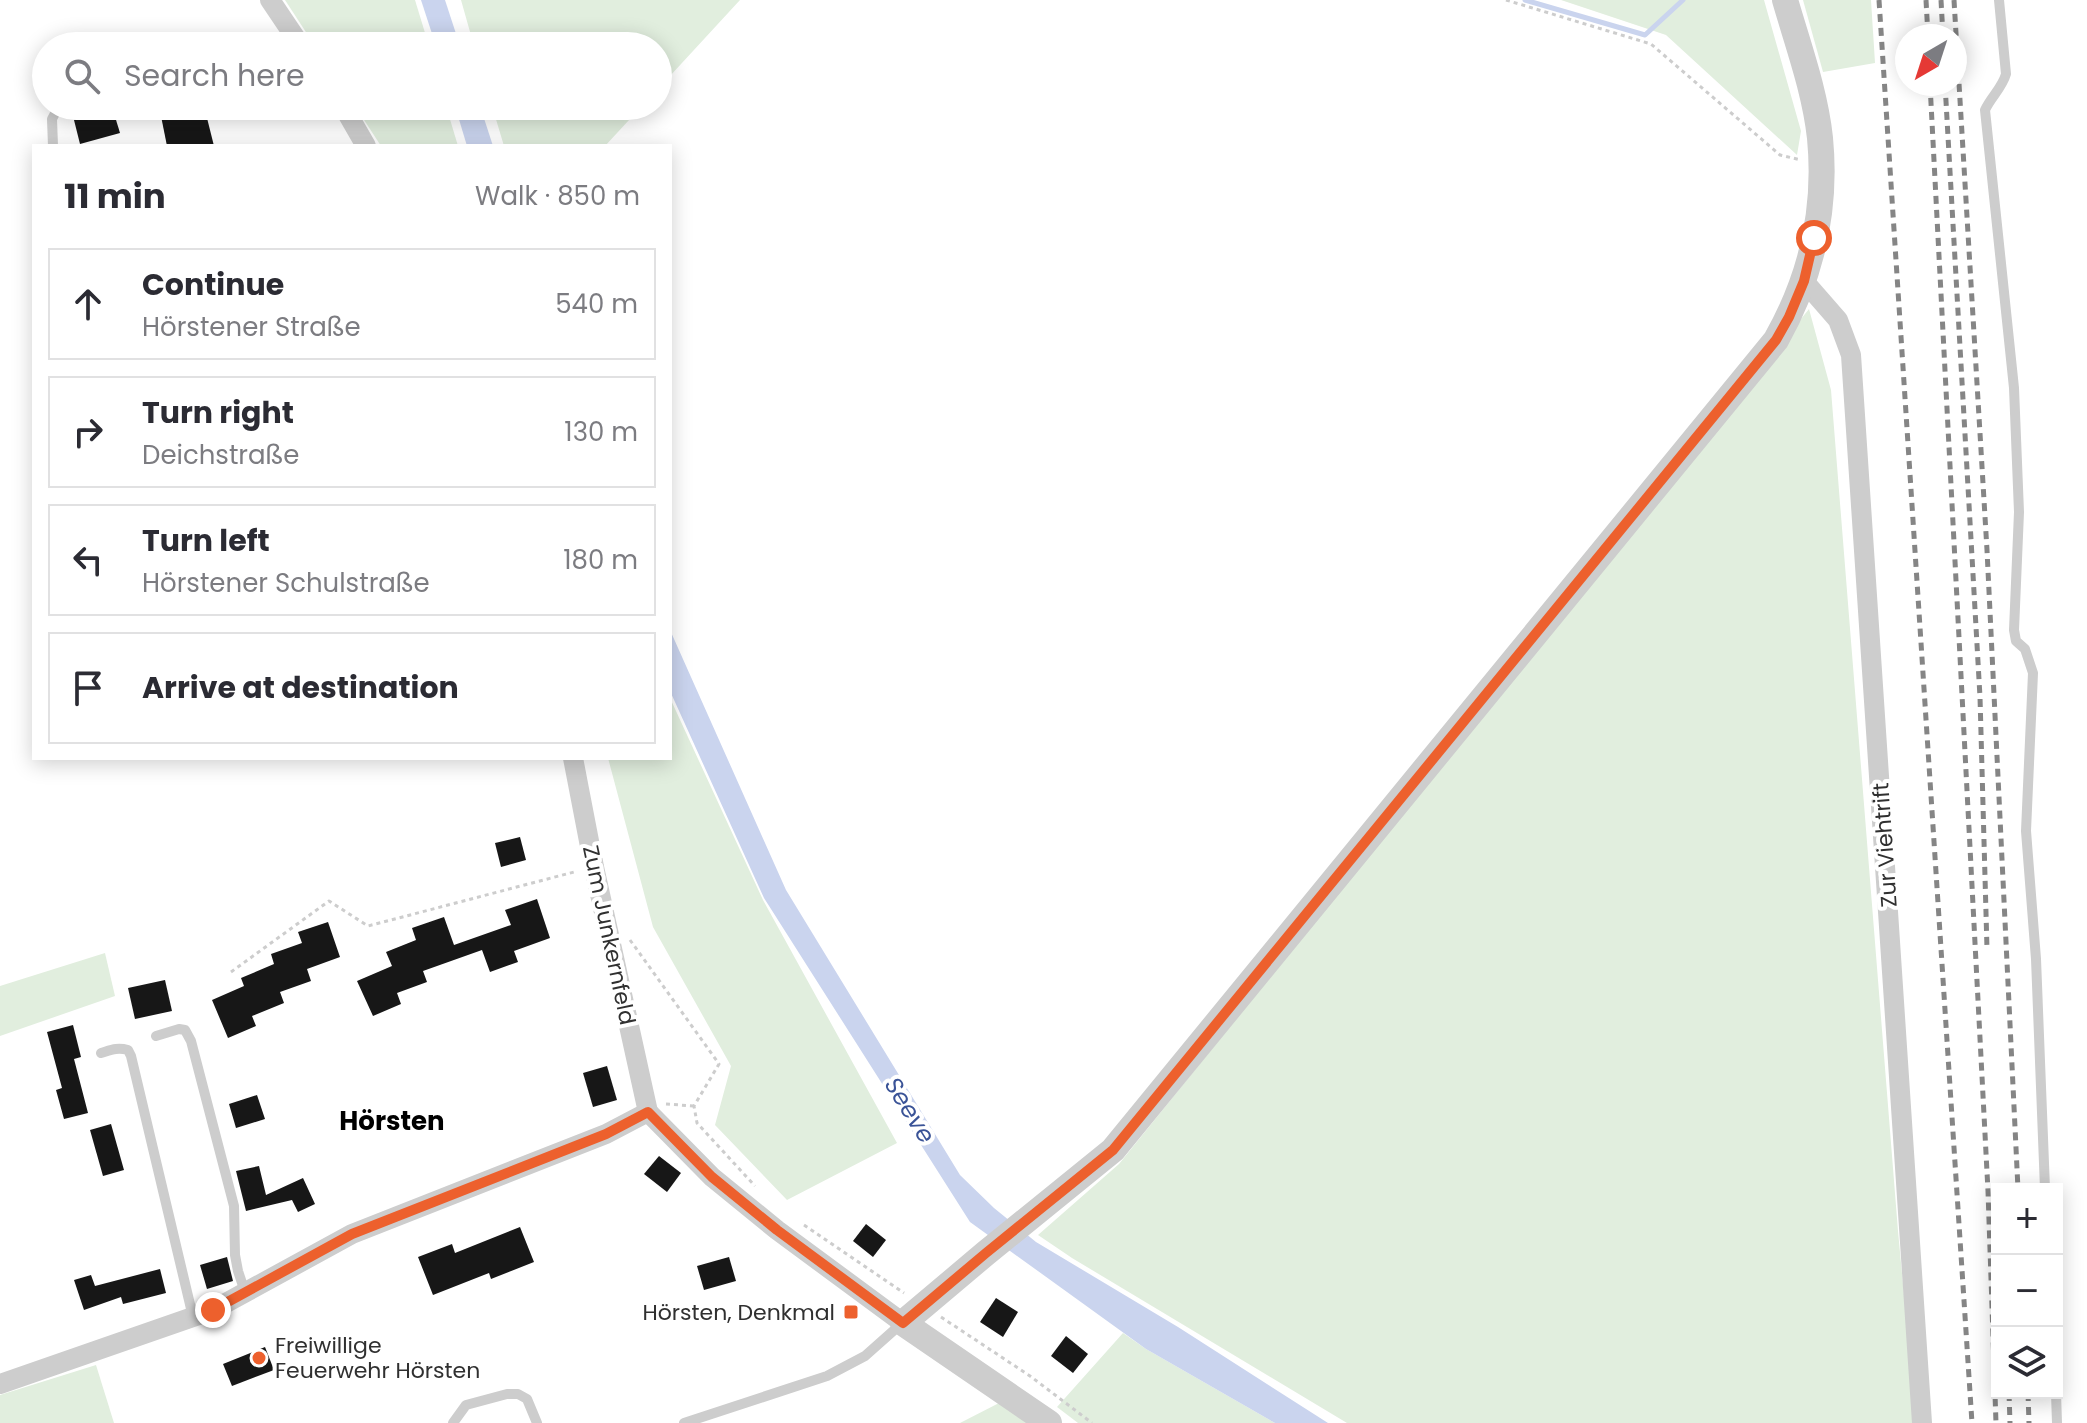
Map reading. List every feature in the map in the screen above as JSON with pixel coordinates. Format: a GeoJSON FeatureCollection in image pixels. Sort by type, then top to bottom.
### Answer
{"type":"FeatureCollection","features":[{"type":"Feature","properties":{"kind":"street"},"geometry":{"type":"LineString","coordinates":[[270,0],[292,32]]}},
{"type":"Feature","properties":{"kind":"street"},"geometry":{"type":"LineString","coordinates":[[903,1323],[920,1298],[986,1253],[1113,1150],[1776,340],[1804,281],[1821,192],[1820,138],[1809,81],[1785,0]]}},
{"type":"Feature","properties":{"kind":"street"},"geometry":{"type":"LineString","coordinates":[[351,120],[365,144]]}},
{"type":"Feature","properties":{"kind":"street","name":"Zur Viehtrift"},"geometry":{"type":"LineString","coordinates":[[1804,281],[1838,320],[1851,355],[1922,1423]]}},
{"type":"Feature","properties":{"kind":"street","name":"Zum Junkernfeld"},"geometry":{"type":"LineString","coordinates":[[573,760],[648,1112]]}},
{"type":"Feature","properties":{"kind":"street"},"geometry":{"type":"LineString","coordinates":[[0,1384],[213,1310],[352,1234],[606,1134],[648,1112],[712,1177],[777,1230],[903,1323],[1049,1423]]}},
{"type":"Feature","properties":{"kind":"lane"},"geometry":{"type":"LineString","coordinates":[[1999,0],[2006,74],[1985,110],[2014,388],[2019,512],[2014,630],[2016,641],[2025,649],[2033,673],[2026,831],[2036,959],[2045,1183]]}},
{"type":"Feature","properties":{"kind":"lane"},"geometry":{"type":"LineString","coordinates":[[52,120],[53,144]]}},
{"type":"Feature","properties":{"kind":"lane"},"geometry":{"type":"LineString","coordinates":[[156,1036],[179,1029],[185,1030],[191,1041],[234,1206],[235,1255],[245,1292]]}},
{"type":"Feature","properties":{"kind":"lane"},"geometry":{"type":"LineString","coordinates":[[101,1053],[122,1048],[128,1050],[131,1056],[193,1317]]}},
{"type":"Feature","properties":{"kind":"lane"},"geometry":{"type":"LineString","coordinates":[[684,1423],[827,1376],[865,1356],[903,1323]]}},
{"type":"Feature","properties":{"kind":"lane"},"geometry":{"type":"LineString","coordinates":[[453,1423],[466,1405],[507,1394],[518,1394],[527,1399],[537,1423]]}},
{"type":"Feature","properties":{"kind":"lane"},"geometry":{"type":"LineString","coordinates":[[2056,1399],[2057,1423]]}},
{"type":"Feature","properties":{"kind":"path"},"geometry":{"type":"LineString","coordinates":[[1506,0],[1651,44],[1780,155],[1820,164]]}},
{"type":"Feature","properties":{"kind":"path"},"geometry":{"type":"LineString","coordinates":[[231,972],[329,901],[368,926],[594,867]]}},
{"type":"Feature","properties":{"kind":"path"},"geometry":{"type":"LineString","coordinates":[[631,941],[719,1064],[694,1106],[697,1123],[757,1188]]}},
{"type":"Feature","properties":{"kind":"path"},"geometry":{"type":"LineString","coordinates":[[803,1224],[920,1298],[940,1316],[1030,1376],[1092,1423]]}},
{"type":"Feature","properties":{"kind":"green space"},"geometry":{"type":"Polygon","coordinates":[[[285,0],[415,0],[425,32],[306,32],[285,0]]]}},
{"type":"Feature","properties":{"kind":"green space"},"geometry":{"type":"Polygon","coordinates":[[[461,0],[740,0],[672,74],[672,32],[470,32],[461,0]]]}},
{"type":"Feature","properties":{"kind":"green space"},"geometry":{"type":"Polygon","coordinates":[[[1561,0],[1764,0],[1801,131],[1797,155],[1666,35],[1561,0]]]}},
{"type":"Feature","properties":{"kind":"green space"},"geometry":{"type":"Polygon","coordinates":[[[1803,0],[1871,0],[1875,63],[1823,72],[1803,0]]]}},
{"type":"Feature","properties":{"kind":"green space"},"geometry":{"type":"Polygon","coordinates":[[[364,120],[450,120],[457,144],[380,144],[364,120]]]}},
{"type":"Feature","properties":{"kind":"green space"},"geometry":{"type":"Polygon","coordinates":[[[496,120],[629,120],[607,144],[503,144],[496,120]]]}},
{"type":"Feature","properties":{"kind":"green space"},"geometry":{"type":"Polygon","coordinates":[[[1809,309],[1831,390],[1916,1423],[1347,1423],[1038,1235],[1119,1164],[1809,309]]]}},
{"type":"Feature","properties":{"kind":"green space"},"geometry":{"type":"Polygon","coordinates":[[[672,702],[763,900],[897,1143],[787,1200],[715,1125],[731,1066],[653,927],[609,760],[672,760],[672,702]]]}},
{"type":"Feature","properties":{"kind":"green space"},"geometry":{"type":"Polygon","coordinates":[[[105,953],[115,996],[0,1036],[0,986],[105,953]]]}},
{"type":"Feature","properties":{"kind":"green space"},"geometry":{"type":"Polygon","coordinates":[[[1123,1333],[1275,1423],[1078,1423],[1057,1407],[1123,1333]]]}},
{"type":"Feature","properties":{"kind":"green space"},"geometry":{"type":"Polygon","coordinates":[[[96,1365],[114,1423],[0,1423],[0,1395],[96,1365]]]}},
{"type":"Feature","properties":{"kind":"green space"},"geometry":{"type":"Polygon","coordinates":[[[1001,1402],[1031,1423],[960,1423],[1001,1402]]]}},
{"type":"Feature","properties":{"kind":"water"},"geometry":{"type":"Polygon","coordinates":[[[421,0],[445,0],[455,32],[431,32],[421,0]]]}},
{"type":"Feature","properties":{"kind":"water"},"geometry":{"type":"Polygon","coordinates":[[[459,120],[485,120],[492,144],[466,144],[459,120]]]}},
{"type":"Feature","properties":{"kind":"water","name":"Seeve"},"geometry":{"type":"Polygon","coordinates":[[[672,634],[786,890],[960,1175],[1036,1242],[1178,1327],[1328,1423],[1275,1423],[1146,1349],[970,1222],[764,898],[672,695],[672,634]]]}},
{"type":"Feature","properties":{"kind":"building"},"geometry":{"type":"Polygon","coordinates":[[[74,120],[116,120],[120,133],[80,144],[74,120]]]}},
{"type":"Feature","properties":{"kind":"building"},"geometry":{"type":"Polygon","coordinates":[[[162,120],[208,120],[214,144],[167,144],[162,120]]]}},
{"type":"Feature","properties":{"kind":"building"},"geometry":{"type":"Polygon","coordinates":[[[520,837],[526,860],[501,867],[495,843],[520,837]]]}},
{"type":"Feature","properties":{"kind":"building"},"geometry":{"type":"Polygon","coordinates":[[[537,899],[550,938],[514,951],[518,962],[490,972],[482,950],[423,971],[427,982],[397,993],[401,1004],[373,1016],[357,981],[392,966],[386,952],[416,940],[412,928],[444,917],[454,945],[511,925],[505,910],[537,899]]]}},
{"type":"Feature","properties":{"kind":"building"},"geometry":{"type":"Polygon","coordinates":[[[328,922],[340,957],[307,969],[311,981],[280,992],[284,1003],[252,1016],[256,1026],[228,1038],[212,1000],[244,986],[241,978],[274,964],[271,954],[302,943],[298,932],[328,922]]]}},
{"type":"Feature","properties":{"kind":"building"},"geometry":{"type":"Polygon","coordinates":[[[165,980],[172,1011],[135,1019],[128,988],[165,980]]]}},
{"type":"Feature","properties":{"kind":"building"},"geometry":{"type":"Polygon","coordinates":[[[73,1025],[81,1057],[74,1059],[88,1113],[64,1119],[56,1090],[62,1088],[47,1032],[73,1025]]]}},
{"type":"Feature","properties":{"kind":"building"},"geometry":{"type":"Polygon","coordinates":[[[607,1066],[617,1100],[593,1107],[583,1073],[607,1066]]]}},
{"type":"Feature","properties":{"kind":"building"},"geometry":{"type":"Polygon","coordinates":[[[257,1095],[265,1119],[236,1128],[229,1104],[257,1095]]]}},
{"type":"Feature","properties":{"kind":"building"},"geometry":{"type":"Polygon","coordinates":[[[111,1124],[124,1170],[103,1176],[90,1130],[111,1124]]]}},
{"type":"Feature","properties":{"kind":"building"},"geometry":{"type":"Polygon","coordinates":[[[659,1156],[681,1173],[667,1192],[644,1174],[659,1156]]]}},
{"type":"Feature","properties":{"kind":"building"},"geometry":{"type":"Polygon","coordinates":[[[259,1166],[266,1195],[303,1178],[315,1204],[298,1212],[292,1200],[246,1211],[236,1171],[259,1166]]]}},
{"type":"Feature","properties":{"kind":"building"},"geometry":{"type":"Polygon","coordinates":[[[866,1224],[886,1240],[873,1257],[853,1241],[866,1224]]]}},
{"type":"Feature","properties":{"kind":"building"},"geometry":{"type":"Polygon","coordinates":[[[520,1227],[534,1262],[491,1279],[489,1273],[433,1295],[418,1257],[452,1244],[455,1253],[520,1227]]]}},
{"type":"Feature","properties":{"kind":"building"},"geometry":{"type":"Polygon","coordinates":[[[227,1257],[233,1281],[207,1289],[200,1265],[227,1257]]]}},
{"type":"Feature","properties":{"kind":"building"},"geometry":{"type":"Polygon","coordinates":[[[729,1257],[736,1281],[704,1290],[697,1266],[729,1257]]]}},
{"type":"Feature","properties":{"kind":"building"},"geometry":{"type":"Polygon","coordinates":[[[160,1269],[166,1293],[123,1304],[121,1297],[84,1310],[74,1280],[91,1275],[95,1286],[160,1269]]]}},
{"type":"Feature","properties":{"kind":"building"},"geometry":{"type":"Polygon","coordinates":[[[996,1298],[1018,1312],[1003,1337],[980,1322],[996,1298]]]}},
{"type":"Feature","properties":{"kind":"building"},"geometry":{"type":"Polygon","coordinates":[[[1066,1336],[1088,1354],[1073,1373],[1051,1356],[1066,1336]]]}},
{"type":"Feature","properties":{"kind":"building"},"geometry":{"type":"Polygon","coordinates":[[[265,1347],[274,1370],[232,1386],[223,1364],[265,1347]]]}},
{"type":"Feature","properties":{"kind":"waterway"},"geometry":{"type":"LineString","coordinates":[[1525,0],[1645,35],[1683,0]]}},
{"type":"Feature","properties":{"kind":"railway"},"geometry":{"type":"LineString","coordinates":[[1879,0],[1972,1423]]}},
{"type":"Feature","properties":{"kind":"railway"},"geometry":{"type":"LineString","coordinates":[[1926,0],[1927,24]]}},
{"type":"Feature","properties":{"kind":"railway"},"geometry":{"type":"LineString","coordinates":[[1941,0],[1942,24]]}},
{"type":"Feature","properties":{"kind":"railway"},"geometry":{"type":"LineString","coordinates":[[1954,0],[1987,550],[2018,1183]]}},
{"type":"Feature","properties":{"kind":"railway"},"geometry":{"type":"LineString","coordinates":[[1931,96],[1988,1191],[1996,1423]]}},
{"type":"Feature","properties":{"kind":"railway"},"geometry":{"type":"LineString","coordinates":[[1946,96],[1980,697],[1987,949]]}},
{"type":"Feature","properties":{"kind":"railway"},"geometry":{"type":"LineString","coordinates":[[2009,1399],[2010,1423]]}},
{"type":"Feature","properties":{"kind":"railway"},"geometry":{"type":"LineString","coordinates":[[2028,1399],[2029,1423]]}},
{"type":"Feature","properties":{"kind":"place","name":"Hörsten, Denkmal"},"geometry":{"type":"Point","coordinates":[851,1312]}},
{"type":"Feature","properties":{"kind":"place","name":"Freiwillige Feuerwehr Hörsten"},"geometry":{"type":"Point","coordinates":[259,1358]}},
{"type":"Feature","properties":{"kind":"district","name":"Hörsten"},"geometry":{"type":"Point","coordinates":[392,1121]}},
{"type":"Feature","properties":{"kind":"route"},"geometry":{"type":"LineString","coordinates":[[213,1310],[352,1234],[606,1134],[648,1112],[712,1177],[777,1230],[903,1323],[1113,1150],[1776,340],[1804,281],[1814,238]]}}]}
